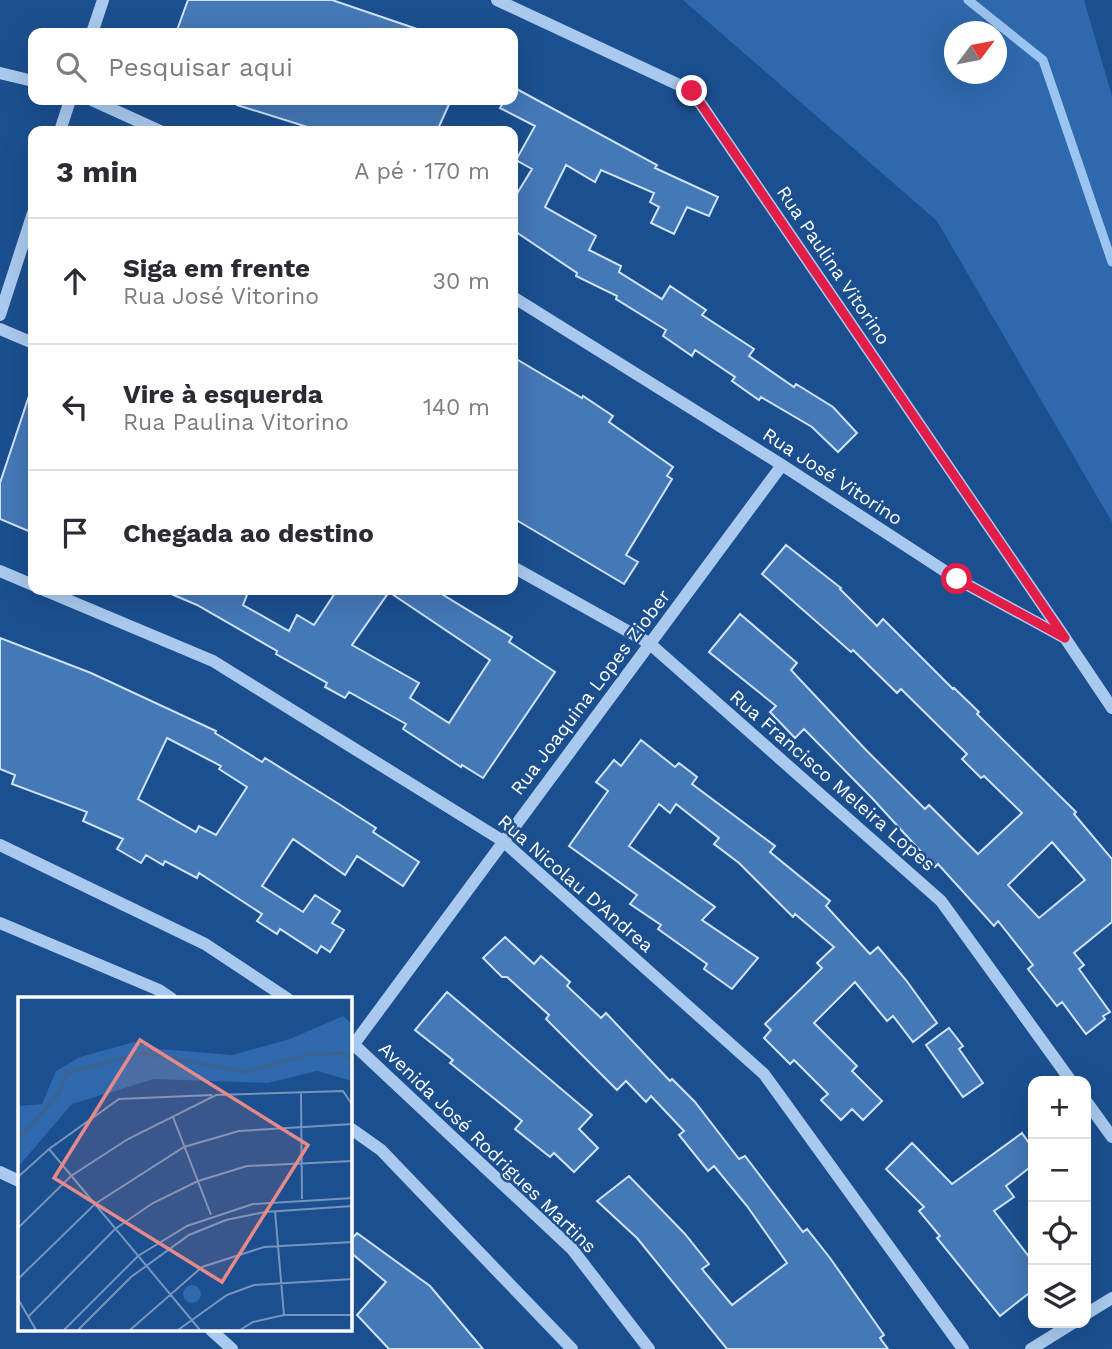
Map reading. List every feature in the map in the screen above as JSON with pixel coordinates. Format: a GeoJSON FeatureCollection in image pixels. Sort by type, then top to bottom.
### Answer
{"type":"FeatureCollection","features":[{"type":"Feature","properties":{"kind":"street"},"geometry":{"type":"LineString","coordinates":[[94,28],[103,0]]}},
{"type":"Feature","properties":{"kind":"street","name":"Rua Paulina Vitorino"},"geometry":{"type":"LineString","coordinates":[[497,0],[692,91],[1065,638]]}},
{"type":"Feature","properties":{"kind":"street"},"geometry":{"type":"LineString","coordinates":[[0,73],[28,80]]}},
{"type":"Feature","properties":{"kind":"street"},"geometry":{"type":"LineString","coordinates":[[62,126],[68,105]]}},
{"type":"Feature","properties":{"kind":"street"},"geometry":{"type":"LineString","coordinates":[[103,105],[149,126]]}},
{"type":"Feature","properties":{"kind":"street"},"geometry":{"type":"LineString","coordinates":[[0,315],[28,228]]}},
{"type":"Feature","properties":{"kind":"street","name":"Rua José Vitorino"},"geometry":{"type":"LineString","coordinates":[[518,300],[782,465],[957,579],[1065,638],[1112,708]]}},
{"type":"Feature","properties":{"kind":"street"},"geometry":{"type":"LineString","coordinates":[[0,329],[28,341]]}},
{"type":"Feature","properties":{"kind":"street","name":"Rua Joaquina Lopes Ziober"},"geometry":{"type":"LineString","coordinates":[[352,1042],[782,465]]}},
{"type":"Feature","properties":{"kind":"street","name":"Rua Francisco Meleira Lopes"},"geometry":{"type":"LineString","coordinates":[[518,570],[649,643],[941,901],[1068,1076]]}},
{"type":"Feature","properties":{"kind":"street"},"geometry":{"type":"LineString","coordinates":[[0,571],[28,583]]}},
{"type":"Feature","properties":{"kind":"street","name":"Rua Nicolau D'Andrea"},"geometry":{"type":"LineString","coordinates":[[56,595],[212,661],[503,841],[764,1074],[963,1349]]}},
{"type":"Feature","properties":{"kind":"street"},"geometry":{"type":"LineString","coordinates":[[0,845],[205,944],[285,997]]}},
{"type":"Feature","properties":{"kind":"street"},"geometry":{"type":"LineString","coordinates":[[0,923],[159,990],[169,997]]}},
{"type":"Feature","properties":{"kind":"street","name":"Avenida José Rodrigues Martins"},"geometry":{"type":"LineString","coordinates":[[352,1042],[572,1249],[649,1349]]}},
{"type":"Feature","properties":{"kind":"street"},"geometry":{"type":"LineString","coordinates":[[1091,1108],[1112,1137]]}},
{"type":"Feature","properties":{"kind":"street"},"geometry":{"type":"LineString","coordinates":[[352,1129],[382,1150],[572,1349]]}},
{"type":"Feature","properties":{"kind":"street"},"geometry":{"type":"LineString","coordinates":[[0,1172],[18,1181]]}},
{"type":"Feature","properties":{"kind":"street"},"geometry":{"type":"LineString","coordinates":[[1091,1311],[1112,1298]]}},
{"type":"Feature","properties":{"kind":"street"},"geometry":{"type":"LineString","coordinates":[[1031,1349],[1065,1328]]}},
{"type":"Feature","properties":{"kind":"street"},"geometry":{"type":"LineString","coordinates":[[213,1332],[232,1349]]}},
{"type":"Feature","properties":{"kind":"shaded area"},"geometry":{"type":"Polygon","coordinates":[[[683,0],[1084,0],[1112,96],[1112,522],[937,221],[683,0]]]}},
{"type":"Feature","properties":{"kind":"building"},"geometry":{"type":"Polygon","coordinates":[[[188,0],[332,0],[414,28],[178,28],[188,0]]]}},
{"type":"Feature","properties":{"kind":"building"},"geometry":{"type":"Polygon","coordinates":[[[518,90],[657,165],[655,168],[718,197],[709,216],[687,207],[674,234],[651,223],[659,207],[650,202],[654,193],[601,170],[595,182],[566,165],[545,207],[596,236],[589,250],[621,266],[619,272],[662,299],[670,286],[706,310],[702,315],[754,349],[749,356],[794,387],[796,384],[833,407],[857,433],[838,452],[812,427],[761,397],[759,400],[732,381],[735,377],[695,350],[692,356],[663,336],[666,330],[616,299],[617,296],[576,276],[577,273],[518,233],[518,192],[532,169],[518,161],[518,156],[535,126],[500,108],[502,105],[518,105],[518,90]]]}},
{"type":"Feature","properties":{"kind":"building"},"geometry":{"type":"Polygon","coordinates":[[[237,105],[449,105],[439,126],[304,126],[237,105]]]}},
{"type":"Feature","properties":{"kind":"building"},"geometry":{"type":"Polygon","coordinates":[[[518,360],[613,416],[609,422],[673,467],[667,476],[672,479],[626,555],[638,562],[624,584],[518,521],[518,360]]]}},
{"type":"Feature","properties":{"kind":"building"},"geometry":{"type":"Polygon","coordinates":[[[28,399],[28,531],[0,519],[0,483],[28,399]]]}},
{"type":"Feature","properties":{"kind":"building"},"geometry":{"type":"Polygon","coordinates":[[[786,545],[841,588],[877,626],[883,619],[979,712],[977,714],[1076,812],[1074,814],[1112,859],[1112,922],[1074,953],[1084,965],[1079,969],[1110,1012],[1086,1034],[1062,1002],[1057,1006],[1028,969],[1033,965],[998,921],[994,926],[938,864],[935,867],[804,729],[795,738],[770,712],[776,706],[709,652],[740,614],[797,663],[791,670],[866,750],[925,809],[929,805],[978,854],[1022,813],[962,759],[967,754],[901,689],[897,693],[853,650],[851,652],[762,574],[786,545]],[[1052,842],[1008,885],[1039,918],[1085,880],[1052,842]]]}},
{"type":"Feature","properties":{"kind":"building"},"geometry":{"type":"Polygon","coordinates":[[[174,595],[247,595],[243,605],[289,631],[297,615],[314,625],[334,595],[387,595],[352,645],[419,683],[410,698],[449,723],[490,660],[393,595],[443,595],[512,637],[509,642],[555,672],[483,778],[462,765],[461,767],[403,729],[406,724],[349,692],[345,698],[325,687],[327,683],[276,654],[277,651],[197,605],[174,595]]]}},
{"type":"Feature","properties":{"kind":"building"},"geometry":{"type":"Polygon","coordinates":[[[0,638],[91,673],[216,731],[215,733],[262,762],[265,758],[376,828],[373,832],[419,862],[403,886],[357,856],[345,875],[293,839],[262,886],[303,912],[315,895],[340,911],[332,923],[344,930],[330,952],[321,946],[317,953],[280,929],[277,934],[257,921],[262,914],[199,873],[197,878],[165,861],[163,865],[146,855],[141,863],[117,849],[123,839],[83,821],[87,812],[12,784],[15,775],[0,769],[0,638]],[[167,738],[138,799],[196,832],[199,826],[216,835],[247,787],[219,769],[221,766],[167,738]]]}},
{"type":"Feature","properties":{"kind":"building"},"geometry":{"type":"Polygon","coordinates":[[[641,740],[675,767],[679,763],[697,777],[692,784],[775,846],[770,852],[830,901],[826,906],[870,954],[878,947],[937,1023],[913,1042],[893,1016],[887,1021],[855,982],[814,1023],[857,1066],[852,1071],[882,1101],[863,1120],[852,1109],[841,1120],[821,1100],[828,1094],[794,1060],[790,1064],[764,1038],[771,1030],[765,1024],[822,968],[817,963],[834,947],[795,914],[793,917],[739,863],[714,844],[719,838],[676,804],[670,813],[659,804],[629,846],[715,907],[702,920],[758,958],[732,989],[704,969],[707,964],[658,929],[661,925],[630,904],[637,895],[569,846],[608,791],[596,782],[614,760],[621,766],[641,740]]]}},
{"type":"Feature","properties":{"kind":"building"},"geometry":{"type":"Polygon","coordinates":[[[505,937],[534,964],[541,956],[570,982],[567,986],[601,1018],[606,1013],[670,1081],[672,1079],[695,1102],[739,1159],[745,1156],[803,1232],[807,1229],[830,1258],[884,1335],[880,1338],[888,1349],[727,1349],[637,1238],[597,1201],[629,1176],[685,1234],[709,1264],[702,1269],[732,1305],[787,1263],[747,1206],[714,1166],[708,1171],[679,1135],[684,1131],[651,1096],[646,1102],[626,1081],[617,1090],[546,1019],[549,1015],[483,958],[505,937]]]}},
{"type":"Feature","properties":{"kind":"building"},"geometry":{"type":"Polygon","coordinates":[[[447,992],[592,1115],[579,1129],[598,1148],[574,1172],[554,1153],[550,1157],[515,1129],[522,1121],[450,1063],[453,1060],[415,1030],[447,992]]]}},
{"type":"Feature","properties":{"kind":"building"},"geometry":{"type":"Polygon","coordinates":[[[949,1028],[963,1046],[959,1049],[983,1083],[963,1097],[926,1045],[949,1028]]]}},
{"type":"Feature","properties":{"kind":"building"},"geometry":{"type":"Polygon","coordinates":[[[1022,1133],[1028,1142],[1028,1169],[1006,1186],[1014,1197],[994,1211],[1028,1255],[1028,1294],[1000,1316],[937,1238],[940,1236],[919,1211],[924,1207],[886,1169],[912,1143],[952,1184],[1022,1133]]]}},
{"type":"Feature","properties":{"kind":"building"},"geometry":{"type":"Polygon","coordinates":[[[357,1233],[430,1286],[483,1349],[389,1349],[357,1315],[386,1282],[352,1254],[352,1239],[357,1233]]]}},
{"type":"Feature","properties":{"kind":"waterway"},"geometry":{"type":"LineString","coordinates":[[968,0],[1043,60],[1112,262]]}},
{"type":"Feature","properties":{"kind":"route"},"geometry":{"type":"LineString","coordinates":[[692,91],[1065,638],[957,579]]}}]}
